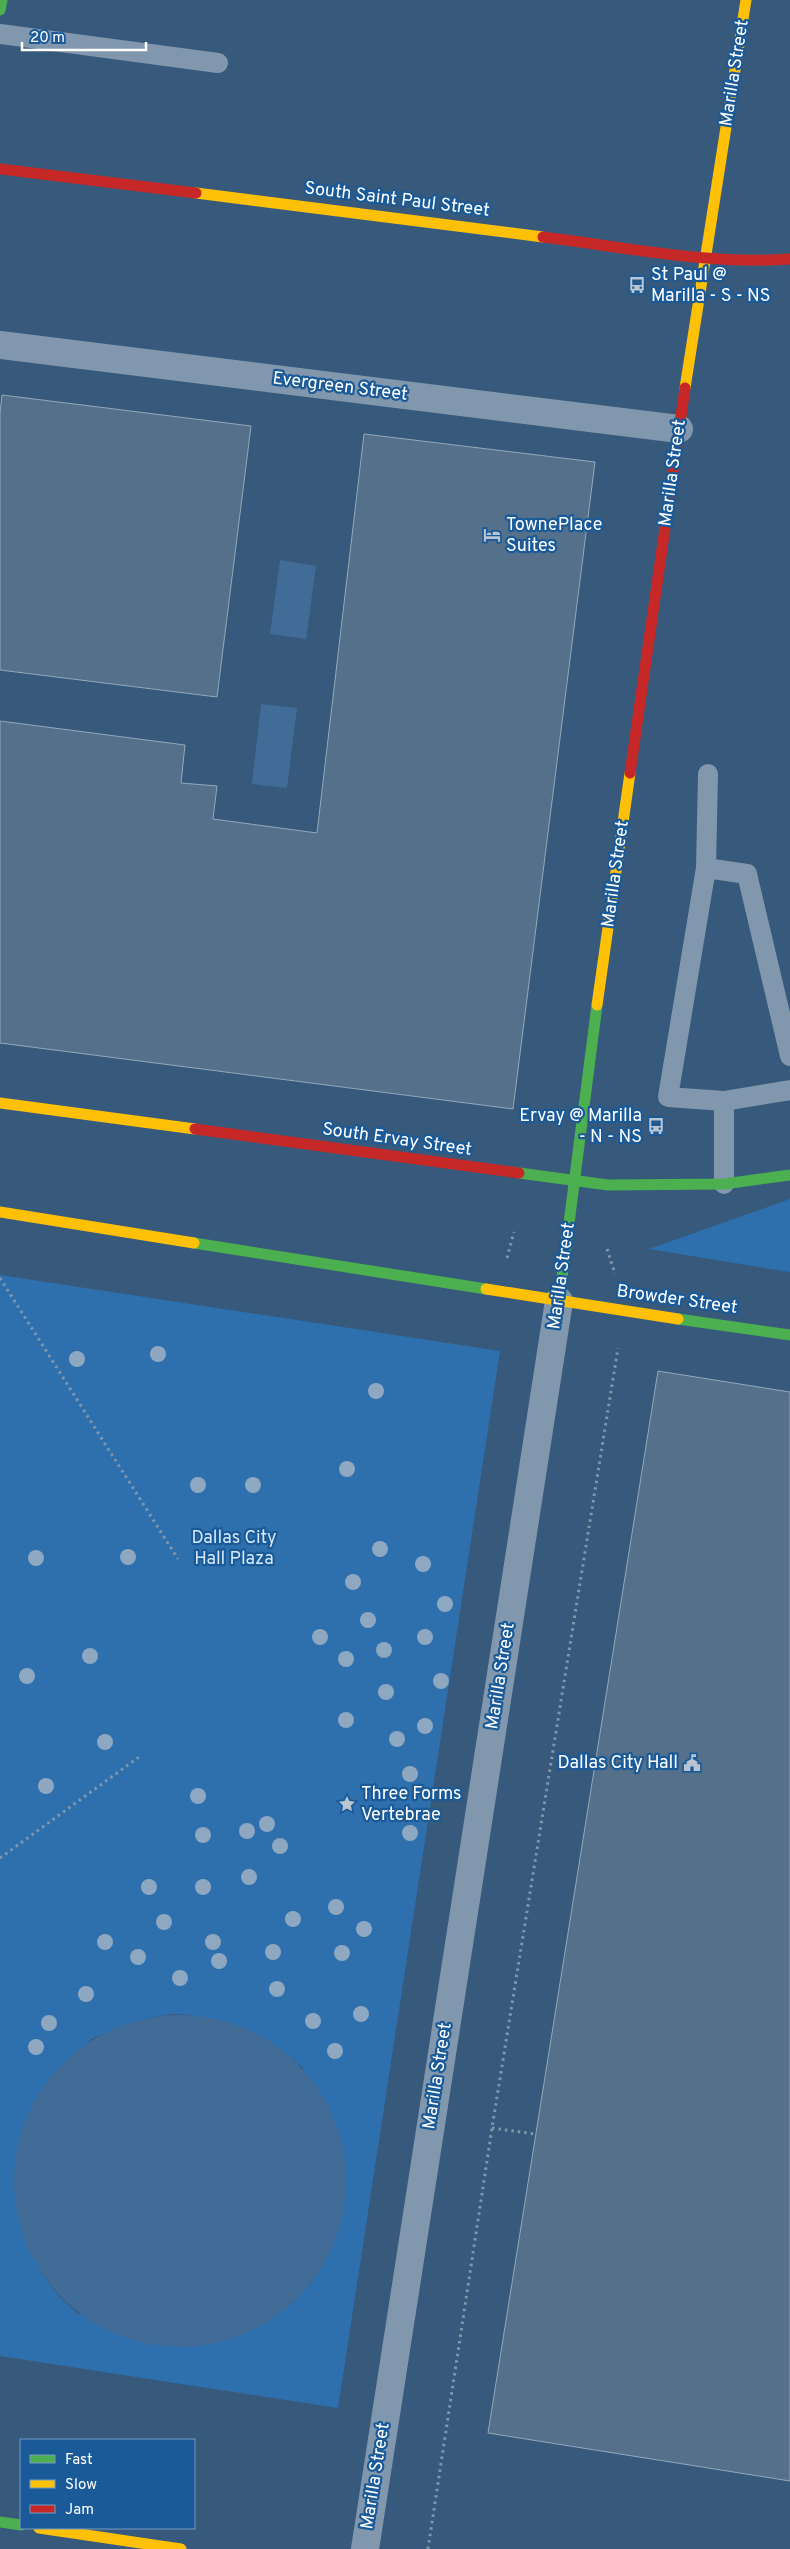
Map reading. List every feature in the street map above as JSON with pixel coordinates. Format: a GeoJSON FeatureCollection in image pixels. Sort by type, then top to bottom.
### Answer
{"type":"FeatureCollection","features":[{"type":"Feature","properties":{"kind":"main road"},"geometry":{"type":"LineString","coordinates":[[0,10],[2,0]]}},
{"type":"Feature","properties":{"kind":"main road","name":"Marilla Street"},"geometry":{"type":"LineString","coordinates":[[559,1301],[679,429],[746,0]]}},
{"type":"Feature","properties":{"kind":"main road","name":"South Saint Paul Street"},"geometry":{"type":"LineString","coordinates":[[0,170],[706,257],[762,261],[790,259]]}},
{"type":"Feature","properties":{"kind":"main road","name":"South Ervay Street"},"geometry":{"type":"LineString","coordinates":[[0,1103],[608,1185],[724,1184],[790,1176]]}},
{"type":"Feature","properties":{"kind":"main road","name":"Browder Street"},"geometry":{"type":"LineString","coordinates":[[0,1212],[559,1301],[790,1335]]}},
{"type":"Feature","properties":{"kind":"main road"},"geometry":{"type":"LineString","coordinates":[[0,2522],[20,2525]]}},
{"type":"Feature","properties":{"kind":"main road"},"geometry":{"type":"LineString","coordinates":[[46,2529],[181,2549]]}},
{"type":"Feature","properties":{"kind":"street","name":"Evergreen Street"},"geometry":{"type":"LineString","coordinates":[[0,345],[679,429]]}},
{"type":"Feature","properties":{"kind":"street","name":"Marilla Street"},"geometry":{"type":"LineString","coordinates":[[365,2549],[559,1301]]}},
{"type":"Feature","properties":{"kind":"lane"},"geometry":{"type":"LineString","coordinates":[[0,34],[218,63]]}},
{"type":"Feature","properties":{"kind":"lane"},"geometry":{"type":"LineString","coordinates":[[708,774],[706,868],[668,1097],[724,1101],[790,1090]]}},
{"type":"Feature","properties":{"kind":"lane"},"geometry":{"type":"LineString","coordinates":[[706,868],[747,874],[790,1056]]}},
{"type":"Feature","properties":{"kind":"lane"},"geometry":{"type":"LineString","coordinates":[[724,1101],[724,1184]]}},
{"type":"Feature","properties":{"kind":"path"},"geometry":{"type":"LineString","coordinates":[[505,1268],[514,1232]]}},
{"type":"Feature","properties":{"kind":"path"},"geometry":{"type":"LineString","coordinates":[[607,1249],[617,1280]]}},
{"type":"Feature","properties":{"kind":"path"},"geometry":{"type":"LineString","coordinates":[[0,1278],[178,1559]]}},
{"type":"Feature","properties":{"kind":"path"},"geometry":{"type":"LineString","coordinates":[[428,2549],[492,2128],[618,1348]]}},
{"type":"Feature","properties":{"kind":"path"},"geometry":{"type":"LineString","coordinates":[[0,1858],[139,1757]]}},
{"type":"Feature","properties":{"kind":"path"},"geometry":{"type":"LineString","coordinates":[[492,2128],[535,2134]]}},
{"type":"Feature","properties":{"kind":"green space"},"geometry":{"type":"Polygon","coordinates":[[[790,1199],[790,1272],[649,1249],[790,1199]]]}},
{"type":"Feature","properties":{"kind":"green space","name":"Dallas City Hall Plaza"},"geometry":{"type":"Polygon","coordinates":[[[0,1275],[500,1351],[338,2408],[0,2356],[0,1275]],[[173,2014],[140,2020],[90,2040],[40,2271],[57,2294],[78,2314],[292,2304],[312,2282],[327,2258],[303,2068],[288,2055],[259,2036],[227,2023],[173,2014]]]}},
{"type":"Feature","properties":{"kind":"shaded area"},"geometry":{"type":"Polygon","coordinates":[[[280,560],[316,566],[306,639],[270,634],[280,560]]]}},
{"type":"Feature","properties":{"kind":"shaded area"},"geometry":{"type":"Polygon","coordinates":[[[261,704],[297,708],[287,788],[252,784],[261,704]]]}},
{"type":"Feature","properties":{"kind":"shaded area"},"geometry":{"type":"Polygon","coordinates":[[[180,2015],[212,2018],[244,2027],[272,2043],[297,2064],[318,2089],[334,2117],[343,2149],[346,2181],[343,2213],[334,2245],[318,2273],[297,2298],[272,2319],[244,2335],[212,2344],[180,2347],[148,2344],[116,2335],[88,2319],[63,2298],[42,2273],[26,2245],[17,2213],[14,2181],[17,2149],[26,2117],[42,2089],[63,2064],[88,2043],[116,2027],[148,2018],[180,2015]]]}},
{"type":"Feature","properties":{"kind":"building"},"geometry":{"type":"Polygon","coordinates":[[[2,395],[251,426],[217,697],[0,670],[0,413],[2,395]]]}},
{"type":"Feature","properties":{"kind":"building"},"geometry":{"type":"Polygon","coordinates":[[[364,434],[595,462],[513,1109],[0,1043],[0,721],[185,745],[181,783],[217,786],[213,819],[317,833],[364,434]]]}},
{"type":"Feature","properties":{"kind":"building","name":"Dallas City Hall"},"geometry":{"type":"Polygon","coordinates":[[[658,1371],[790,1392],[790,2481],[488,2433],[658,1371]]]}},
{"type":"Feature","properties":{"kind":"traffic: fast"},"geometry":{"type":"LineString","coordinates":[[0,10],[2,0]]}},
{"type":"Feature","properties":{"kind":"traffic: fast"},"geometry":{"type":"LineString","coordinates":[[559,1301],[597,1005]]}},
{"type":"Feature","properties":{"kind":"traffic: fast"},"geometry":{"type":"LineString","coordinates":[[519,1173],[608,1185],[724,1184],[790,1175]]}},
{"type":"Feature","properties":{"kind":"traffic: fast"},"geometry":{"type":"LineString","coordinates":[[194,1243],[486,1289]]}},
{"type":"Feature","properties":{"kind":"traffic: fast"},"geometry":{"type":"LineString","coordinates":[[678,1319],[790,1335]]}},
{"type":"Feature","properties":{"kind":"traffic: fast"},"geometry":{"type":"LineString","coordinates":[[0,2522],[20,2525]]}},
{"type":"Feature","properties":{"kind":"traffic: slow"},"geometry":{"type":"LineString","coordinates":[[685,388],[746,0]]}},
{"type":"Feature","properties":{"kind":"traffic: slow"},"geometry":{"type":"LineString","coordinates":[[196,193],[543,237]]}},
{"type":"Feature","properties":{"kind":"traffic: slow"},"geometry":{"type":"LineString","coordinates":[[597,1005],[630,773]]}},
{"type":"Feature","properties":{"kind":"traffic: slow"},"geometry":{"type":"LineString","coordinates":[[0,1103],[195,1129]]}},
{"type":"Feature","properties":{"kind":"traffic: slow"},"geometry":{"type":"LineString","coordinates":[[0,1212],[194,1243]]}},
{"type":"Feature","properties":{"kind":"traffic: slow"},"geometry":{"type":"LineString","coordinates":[[486,1289],[678,1319]]}},
{"type":"Feature","properties":{"kind":"traffic: slow"},"geometry":{"type":"LineString","coordinates":[[46,2529],[181,2549]]}},
{"type":"Feature","properties":{"kind":"traffic: jam"},"geometry":{"type":"LineString","coordinates":[[0,169],[196,193]]}},
{"type":"Feature","properties":{"kind":"traffic: jam"},"geometry":{"type":"LineString","coordinates":[[543,237],[666,254],[728,260],[790,259]]}},
{"type":"Feature","properties":{"kind":"traffic: jam"},"geometry":{"type":"LineString","coordinates":[[630,773],[685,388]]}},
{"type":"Feature","properties":{"kind":"traffic: jam"},"geometry":{"type":"LineString","coordinates":[[195,1129],[519,1173]]}},
{"type":"Feature","properties":{"kind":"place","name":"St Paul @ Marilla - S - NS"},"geometry":{"type":"Point","coordinates":[637,285]}},
{"type":"Feature","properties":{"kind":"place","name":"TownePlace Suites"},"geometry":{"type":"Point","coordinates":[492,535]}},
{"type":"Feature","properties":{"kind":"place","name":"Ervay @ Marilla - N - NS"},"geometry":{"type":"Point","coordinates":[656,1126]}},
{"type":"Feature","properties":{"kind":"place","name":"Dallas City Hall"},"geometry":{"type":"Point","coordinates":[692,1763]}},
{"type":"Feature","properties":{"kind":"place","name":"Three Forms Vertebrae"},"geometry":{"type":"Point","coordinates":[347,1804]}}]}
